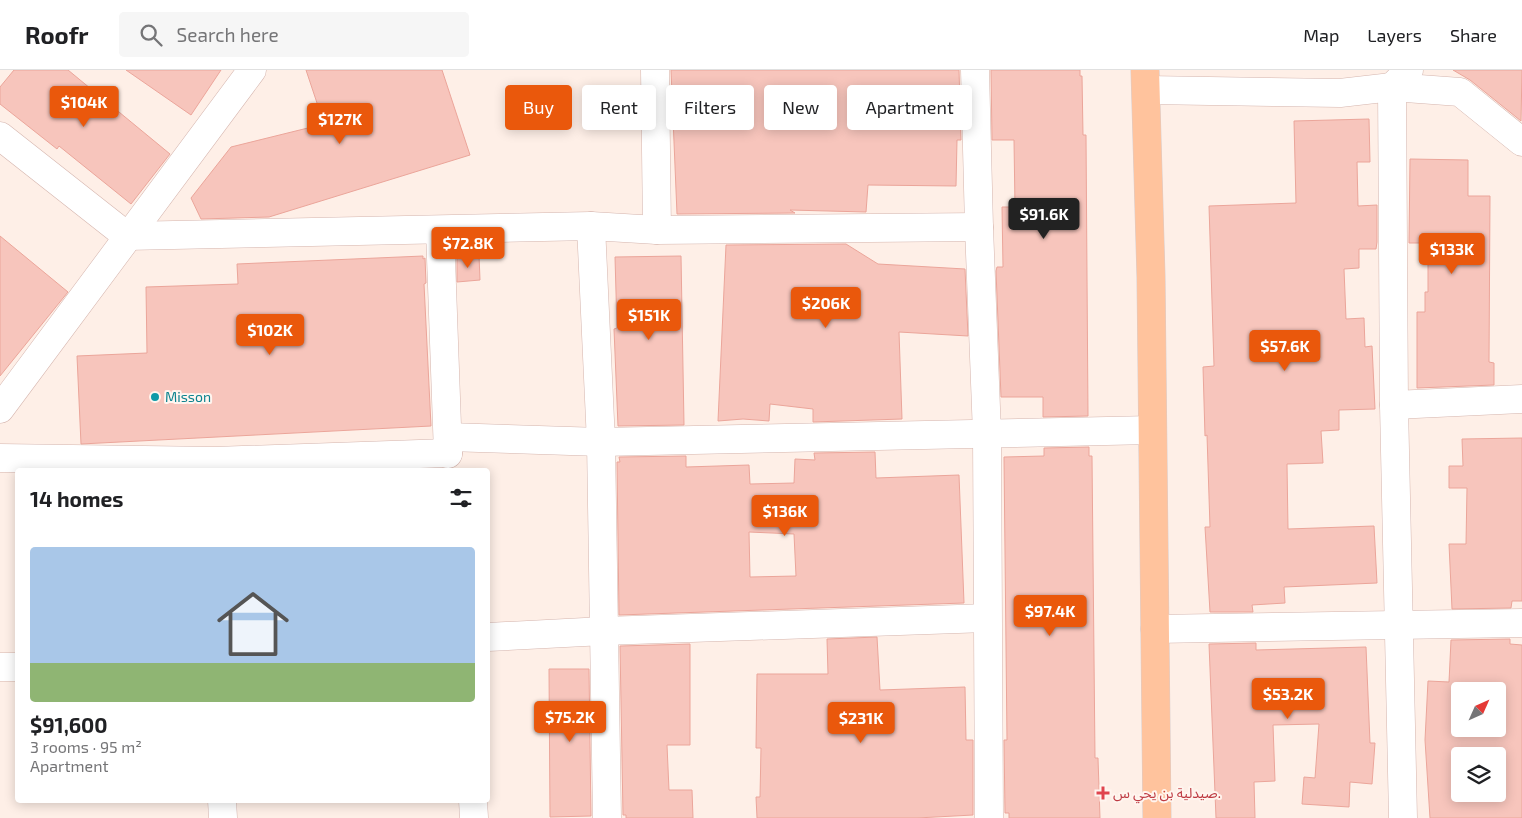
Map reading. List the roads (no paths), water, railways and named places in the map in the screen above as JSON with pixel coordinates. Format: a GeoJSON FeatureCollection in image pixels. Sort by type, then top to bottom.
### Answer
{"type":"FeatureCollection","features":[{"type":"Feature","properties":{"kind":"main road"},"geometry":{"type":"LineString","coordinates":[[1146,80],[1156,629],[1157,818]]}},
{"type":"Feature","properties":{"kind":"street"},"geometry":{"type":"LineString","coordinates":[[0,409],[252,70]]}},
{"type":"Feature","properties":{"kind":"street"},"geometry":{"type":"LineString","coordinates":[[655,70],[657,230]]}},
{"type":"Feature","properties":{"kind":"street"},"geometry":{"type":"LineString","coordinates":[[975,70],[987,434],[989,818]]}},
{"type":"Feature","properties":{"kind":"street"},"geometry":{"type":"LineString","coordinates":[[1146,80],[1340,93],[1400,78],[1460,92],[1522,142]]}},
{"type":"Feature","properties":{"kind":"street"},"geometry":{"type":"LineString","coordinates":[[1400,78],[1394,405],[1403,818]]}},
{"type":"Feature","properties":{"kind":"street"},"geometry":{"type":"LineString","coordinates":[[0,136],[127,236],[591,226],[657,230],[979,227]]}},
{"type":"Feature","properties":{"kind":"street"},"geometry":{"type":"LineString","coordinates":[[591,226],[601,442],[607,818]]}},
{"type":"Feature","properties":{"kind":"street"},"geometry":{"type":"LineString","coordinates":[[440,230],[449,453]]}},
{"type":"Feature","properties":{"kind":"street"},"geometry":{"type":"LineString","coordinates":[[1394,405],[1522,399]]}},
{"type":"Feature","properties":{"kind":"street"},"geometry":{"type":"LineString","coordinates":[[0,458],[215,465],[449,453],[601,442],[1152,430]]}},
{"type":"Feature","properties":{"kind":"street"},"geometry":{"type":"LineString","coordinates":[[490,637],[604,630],[988,618]]}},
{"type":"Feature","properties":{"kind":"street"},"geometry":{"type":"LineString","coordinates":[[1156,629],[1522,623]]}},
{"type":"Feature","properties":{"kind":"street"},"geometry":{"type":"LineString","coordinates":[[0,667],[15,667]]}},
{"type":"Feature","properties":{"kind":"street"},"geometry":{"type":"LineString","coordinates":[[222,803],[223,818]]}},
{"type":"Feature","properties":{"kind":"street"},"geometry":{"type":"LineString","coordinates":[[473,803],[474,818]]}},
{"type":"Feature","properties":{"kind":"place","name":"Misson"},"geometry":{"type":"Point","coordinates":[155,397]}},
{"type":"Feature","properties":{"kind":"place","name":"صيدلية بن يحي س."},"geometry":{"type":"Point","coordinates":[1103,793]}}]}
